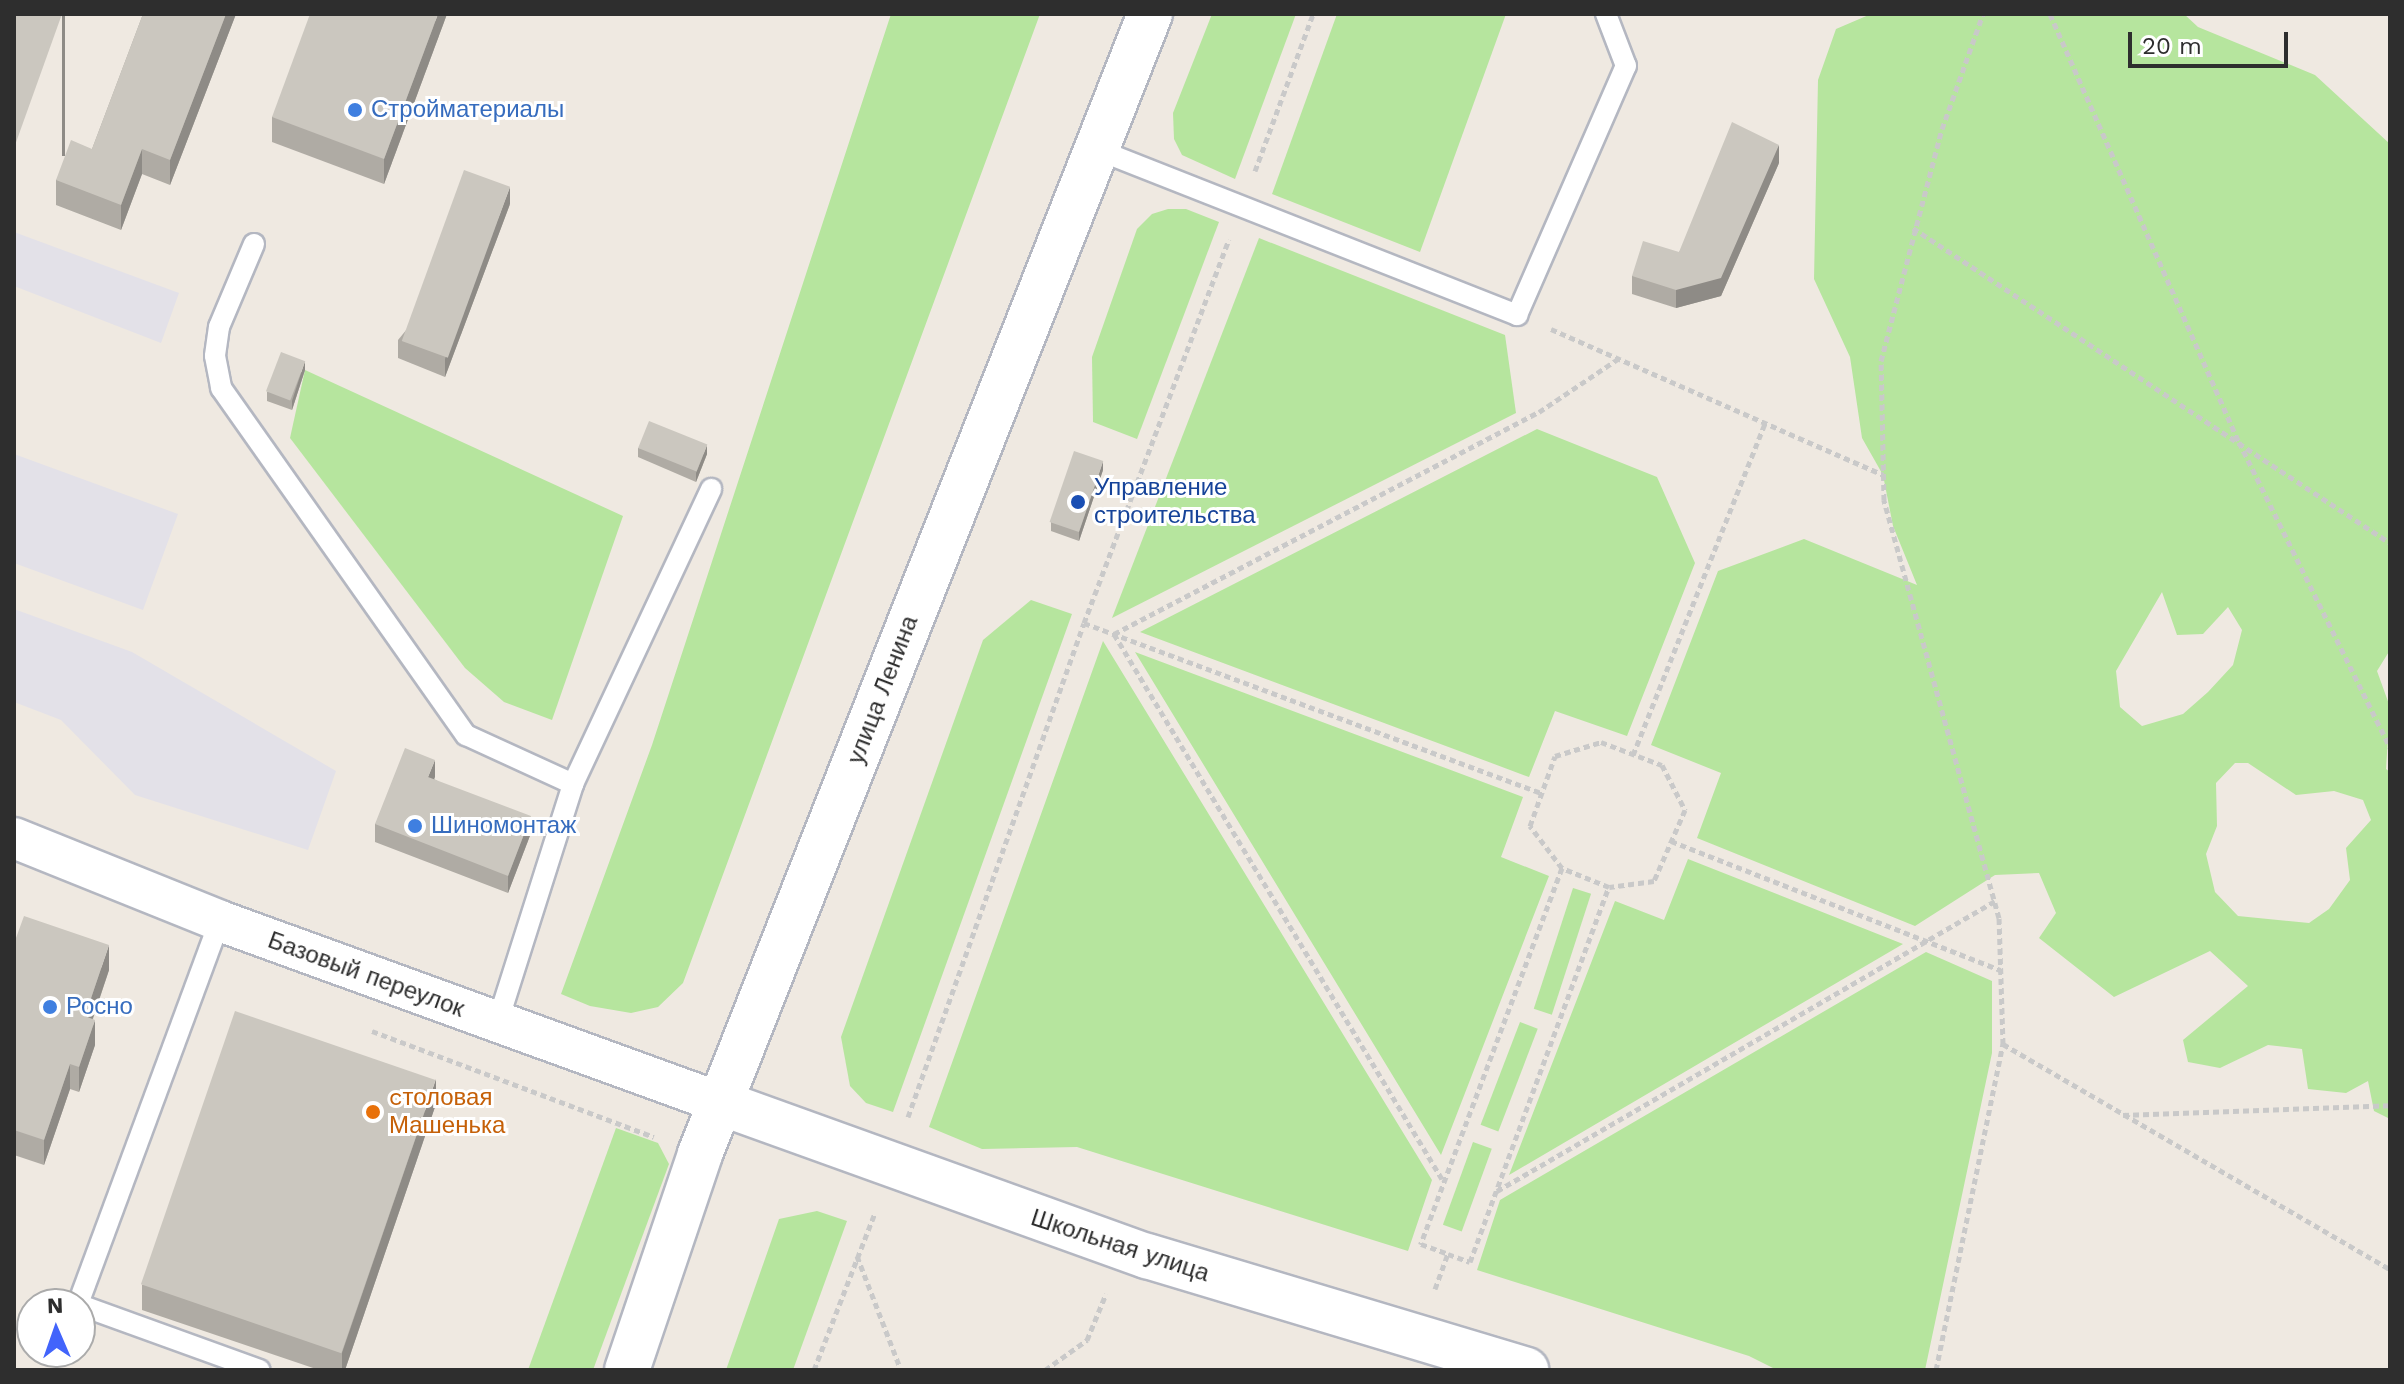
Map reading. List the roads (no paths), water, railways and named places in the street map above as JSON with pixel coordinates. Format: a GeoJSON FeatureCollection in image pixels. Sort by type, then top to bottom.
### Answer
{"type":"FeatureCollection","features":[{"type":"Feature","properties":{"kind":"main road","name":"улица Ленина"},"geometry":{"type":"LineString","coordinates":[[627,1370],[700,1154],[1150,14]]}},
{"type":"Feature","properties":{"kind":"main road","name":"Школьная улица"},"geometry":{"type":"LineString","coordinates":[[721,1103],[889,1167],[1147,1256],[1526,1370]]}},
{"type":"Feature","properties":{"kind":"street","name":"Базовый переулок"},"geometry":{"type":"LineString","coordinates":[[14,838],[220,921],[721,1103]]}},
{"type":"Feature","properties":{"kind":"lane"},"geometry":{"type":"LineString","coordinates":[[1096,149],[1517,315],[1626,66],[1606,14]]}},
{"type":"Feature","properties":{"kind":"lane"},"geometry":{"type":"LineString","coordinates":[[254,244],[219,327],[215,356],[221,388],[466,735],[573,784]]}},
{"type":"Feature","properties":{"kind":"lane"},"geometry":{"type":"LineString","coordinates":[[497,1024],[573,784],[711,489]]}},
{"type":"Feature","properties":{"kind":"lane"},"geometry":{"type":"LineString","coordinates":[[85,1288],[220,921]]}},
{"type":"Feature","properties":{"kind":"lane"},"geometry":{"type":"LineString","coordinates":[[96,1310],[260,1370]]}},
{"type":"Feature","properties":{"kind":"place","name":"Стройматериалы"},"geometry":{"type":"Point","coordinates":[355,110]}},
{"type":"Feature","properties":{"kind":"place","name":"Управление строительства"},"geometry":{"type":"Point","coordinates":[1078,502]}},
{"type":"Feature","properties":{"kind":"place","name":"Шиномонтаж"},"geometry":{"type":"Point","coordinates":[415,826]}},
{"type":"Feature","properties":{"kind":"place","name":"Росно"},"geometry":{"type":"Point","coordinates":[50,1007]}},
{"type":"Feature","properties":{"kind":"place","name":"cтоловая Машенька"},"geometry":{"type":"Point","coordinates":[373,1112]}}]}
